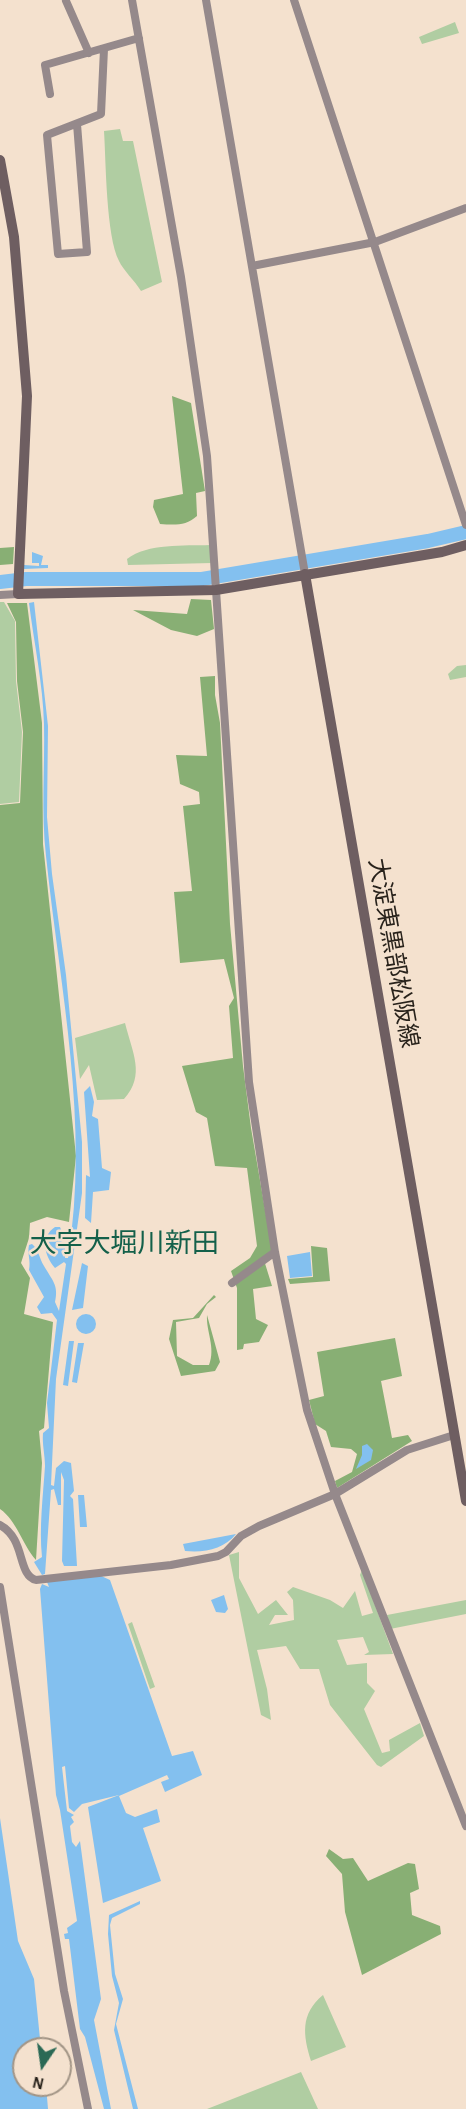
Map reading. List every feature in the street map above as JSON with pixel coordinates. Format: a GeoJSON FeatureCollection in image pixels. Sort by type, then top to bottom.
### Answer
{"type":"FeatureCollection","features":[{"type":"Feature","properties":{"kind":"main road"},"geometry":{"type":"LineString","coordinates":[[0,160],[14,237],[27,396],[18,591],[217,586],[442,552],[466,545]]}},
{"type":"Feature","properties":{"kind":"main road","name":"大淀東黒部松阪線"},"geometry":{"type":"LineString","coordinates":[[305,572],[466,1501]]}},
{"type":"Feature","properties":{"kind":"street"},"geometry":{"type":"LineString","coordinates":[[132,0],[181,277],[204,434],[217,573],[249,1082],[276,1252],[307,1410],[335,1494],[466,1826]]}},
{"type":"Feature","properties":{"kind":"street"},"geometry":{"type":"LineString","coordinates":[[206,0],[305,572]]}},
{"type":"Feature","properties":{"kind":"street"},"geometry":{"type":"LineString","coordinates":[[294,0],[466,525]]}},
{"type":"Feature","properties":{"kind":"street"},"geometry":{"type":"LineString","coordinates":[[66,1],[89,53]]}},
{"type":"Feature","properties":{"kind":"street"},"geometry":{"type":"LineString","coordinates":[[50,93],[45,65],[139,38]]}},
{"type":"Feature","properties":{"kind":"street"},"geometry":{"type":"LineString","coordinates":[[77,124],[87,252],[58,254],[47,135],[101,114],[104,49]]}},
{"type":"Feature","properties":{"kind":"street"},"geometry":{"type":"LineString","coordinates":[[252,266],[375,242],[466,208]]}},
{"type":"Feature","properties":{"kind":"street"},"geometry":{"type":"LineString","coordinates":[[0,595],[18,591]]}},
{"type":"Feature","properties":{"kind":"street"},"geometry":{"type":"LineString","coordinates":[[231,1283],[276,1252]]}},
{"type":"Feature","properties":{"kind":"street"},"geometry":{"type":"LineString","coordinates":[[0,1525],[16,1539],[28,1576],[36,1580],[171,1565],[218,1556],[226,1552],[248,1531],[335,1494],[407,1450],[454,1435]]}},
{"type":"Feature","properties":{"kind":"street"},"geometry":{"type":"LineString","coordinates":[[0,1587],[63,1991],[88,2109]]}},
{"type":"Feature","properties":{"kind":"green space"},"geometry":{"type":"Polygon","coordinates":[[[455,22],[459,33],[422,44],[419,37],[455,22]]]}},
{"type":"Feature","properties":{"kind":"green space"},"geometry":{"type":"Polygon","coordinates":[[[120,129],[123,141],[133,141],[162,282],[141,291],[119,261],[111,234],[104,131],[120,129]]]}},
{"type":"Feature","properties":{"kind":"green space"},"geometry":{"type":"Polygon","coordinates":[[[172,396],[191,403],[205,491],[196,493],[197,516],[189,522],[175,525],[160,524],[153,507],[154,500],[183,494],[172,396]]]}},
{"type":"Feature","properties":{"kind":"green space"},"geometry":{"type":"Polygon","coordinates":[[[210,545],[212,563],[128,565],[127,559],[145,550],[167,546],[210,545]]]}},
{"type":"Feature","properties":{"kind":"green space"},"geometry":{"type":"Polygon","coordinates":[[[14,547],[13,564],[0,565],[0,548],[14,547]]]}},
{"type":"Feature","properties":{"kind":"green space"},"geometry":{"type":"Polygon","coordinates":[[[191,599],[211,600],[214,629],[197,636],[171,630],[133,610],[187,614],[191,599]]]}},
{"type":"Feature","properties":{"kind":"green space"},"geometry":{"type":"Polygon","coordinates":[[[0,602],[4,602],[15,621],[16,681],[22,732],[19,802],[0,804],[0,602]]]}},
{"type":"Feature","properties":{"kind":"green space"},"geometry":{"type":"Polygon","coordinates":[[[7,603],[27,603],[42,723],[43,844],[76,1156],[69,1222],[47,1217],[30,1223],[29,1238],[21,1263],[30,1278],[24,1314],[53,1322],[44,1428],[39,1431],[42,1463],[36,1560],[11,1520],[0,1509],[0,805],[20,803],[23,732],[17,681],[16,622],[7,603]]]}},
{"type":"Feature","properties":{"kind":"green space"},"geometry":{"type":"Polygon","coordinates":[[[466,665],[466,677],[450,680],[448,674],[457,666],[466,665]]]}},
{"type":"Feature","properties":{"kind":"green space"},"geometry":{"type":"Polygon","coordinates":[[[215,676],[215,695],[220,723],[230,924],[243,1066],[272,1250],[263,1257],[272,1286],[253,1289],[256,1319],[268,1325],[259,1342],[244,1344],[243,1349],[237,1350],[237,1288],[231,1271],[250,1258],[257,1246],[247,1168],[215,1166],[207,1118],[196,1112],[182,1066],[233,1058],[229,1006],[234,998],[224,959],[180,963],[174,892],[192,891],[183,806],[200,804],[199,792],[180,784],[176,755],[207,756],[200,677],[215,676]]]}},
{"type":"Feature","properties":{"kind":"green space"},"geometry":{"type":"Polygon","coordinates":[[[125,1023],[134,1053],[136,1072],[131,1090],[124,1099],[97,1100],[89,1065],[80,1079],[75,1038],[125,1023]]]}},
{"type":"Feature","properties":{"kind":"green space"},"geometry":{"type":"Polygon","coordinates":[[[311,1246],[327,1248],[330,1281],[290,1284],[288,1279],[313,1277],[311,1246]]]}},
{"type":"Feature","properties":{"kind":"green space"},"geometry":{"type":"Polygon","coordinates":[[[214,1295],[216,1297],[207,1304],[199,1318],[176,1322],[177,1356],[193,1365],[209,1365],[212,1352],[207,1315],[220,1362],[215,1371],[181,1376],[169,1339],[173,1320],[193,1318],[214,1295]]]}},
{"type":"Feature","properties":{"kind":"green space"},"geometry":{"type":"Polygon","coordinates":[[[395,1338],[402,1376],[381,1381],[392,1438],[408,1435],[412,1441],[337,1488],[335,1481],[352,1472],[357,1454],[351,1449],[331,1447],[326,1431],[315,1424],[309,1400],[324,1396],[317,1352],[395,1338]]]}},
{"type":"Feature","properties":{"kind":"green space"},"geometry":{"type":"Polygon","coordinates":[[[239,1552],[239,1578],[258,1614],[276,1600],[288,1615],[275,1615],[269,1625],[294,1620],[293,1600],[287,1592],[293,1587],[330,1600],[343,1608],[355,1591],[362,1616],[373,1613],[360,1575],[362,1570],[393,1654],[364,1655],[369,1652],[363,1637],[337,1640],[347,1665],[367,1663],[367,1683],[375,1691],[364,1709],[382,1753],[390,1751],[389,1740],[420,1723],[424,1736],[381,1767],[377,1765],[330,1705],[319,1669],[300,1669],[286,1646],[257,1650],[267,1689],[271,1720],[261,1715],[229,1555],[239,1552]]]}},
{"type":"Feature","properties":{"kind":"green space"},"geometry":{"type":"Polygon","coordinates":[[[466,1600],[466,1614],[390,1629],[387,1615],[466,1600]]]}},
{"type":"Feature","properties":{"kind":"green space"},"geometry":{"type":"Polygon","coordinates":[[[132,1622],[155,1687],[150,1689],[128,1624],[132,1622]]]}},
{"type":"Feature","properties":{"kind":"green space"},"geometry":{"type":"Polygon","coordinates":[[[329,1849],[343,1859],[353,1858],[368,1881],[408,1863],[415,1864],[419,1889],[410,1893],[412,1915],[440,1926],[441,1934],[362,1975],[345,1912],[342,1874],[326,1856],[329,1849]]]}},
{"type":"Feature","properties":{"kind":"green space"},"geometry":{"type":"Polygon","coordinates":[[[323,1995],[346,2047],[311,2061],[306,2042],[305,2025],[310,2010],[323,1995]]]}},
{"type":"Feature","properties":{"kind":"green space"},"geometry":{"type":"Polygon","coordinates":[[[301,2072],[318,2109],[207,2109],[301,2072]]]}},
{"type":"Feature","properties":{"kind":"water"},"geometry":{"type":"Polygon","coordinates":[[[32,552],[43,556],[41,565],[48,565],[48,568],[24,569],[24,565],[39,566],[39,563],[32,563],[32,552]]]}},
{"type":"Feature","properties":{"kind":"water"},"geometry":{"type":"Polygon","coordinates":[[[34,602],[48,726],[47,817],[52,874],[66,975],[82,1142],[82,1193],[56,1379],[51,1485],[54,1486],[56,1468],[64,1461],[71,1463],[74,1491],[70,1496],[73,1499],[77,1566],[64,1566],[62,1561],[64,1480],[61,1472],[61,1505],[58,1505],[54,1489],[51,1490],[45,1574],[42,1575],[34,1562],[42,1557],[41,1523],[45,1466],[43,1433],[49,1428],[47,1403],[57,1320],[52,1313],[41,1314],[37,1307],[44,1297],[29,1270],[29,1245],[32,1244],[38,1251],[54,1283],[55,1302],[59,1311],[66,1264],[64,1262],[55,1268],[48,1258],[45,1246],[50,1231],[55,1227],[60,1227],[65,1240],[65,1258],[68,1258],[74,1207],[76,1157],[71,1057],[45,840],[43,709],[29,603],[34,602]]]}},
{"type":"Feature","properties":{"kind":"water"},"geometry":{"type":"Polygon","coordinates":[[[90,1086],[94,1102],[92,1116],[98,1119],[102,1168],[111,1172],[109,1190],[93,1192],[91,1223],[85,1218],[86,1175],[90,1177],[84,1092],[90,1086]]]}},
{"type":"Feature","properties":{"kind":"water"},"geometry":{"type":"Polygon","coordinates":[[[310,1252],[312,1276],[290,1278],[287,1256],[310,1252]]]}},
{"type":"Feature","properties":{"kind":"water"},"geometry":{"type":"Polygon","coordinates":[[[82,1263],[88,1266],[83,1308],[72,1310],[82,1263]]]}},
{"type":"Feature","properties":{"kind":"water"},"geometry":{"type":"Polygon","coordinates":[[[86,1314],[93,1317],[96,1324],[93,1331],[86,1334],[79,1331],[76,1324],[79,1317],[86,1314]]]}},
{"type":"Feature","properties":{"kind":"water"},"geometry":{"type":"Polygon","coordinates":[[[69,1341],[74,1341],[68,1386],[63,1385],[69,1341]]]}},
{"type":"Feature","properties":{"kind":"water"},"geometry":{"type":"Polygon","coordinates":[[[78,1343],[84,1343],[77,1383],[72,1382],[78,1343]]]}},
{"type":"Feature","properties":{"kind":"water"},"geometry":{"type":"Polygon","coordinates":[[[367,1444],[373,1450],[371,1460],[356,1469],[362,1455],[362,1446],[367,1444]]]}},
{"type":"Feature","properties":{"kind":"water"},"geometry":{"type":"Polygon","coordinates":[[[78,1495],[84,1495],[87,1527],[80,1527],[78,1495]]]}},
{"type":"Feature","properties":{"kind":"water"},"geometry":{"type":"Polygon","coordinates":[[[236,1534],[226,1543],[207,1550],[185,1551],[183,1544],[236,1534]]]}},
{"type":"Feature","properties":{"kind":"water"},"geometry":{"type":"Polygon","coordinates":[[[99,1575],[110,1580],[172,1756],[193,1751],[202,1775],[165,1792],[161,1782],[169,1779],[167,1775],[119,1796],[126,1813],[135,1817],[157,1809],[160,1822],[143,1828],[161,1881],[103,1903],[88,1807],[119,1795],[82,1804],[74,1812],[69,1808],[65,1766],[62,1767],[67,1811],[74,1815],[71,1817],[74,1822],[70,1826],[72,1842],[76,1847],[80,1841],[101,1999],[94,2020],[111,2109],[104,2109],[85,2037],[80,2029],[69,1939],[65,1939],[64,1934],[68,1933],[67,1928],[77,1921],[56,1795],[40,1589],[42,1584],[49,1587],[47,1582],[99,1575]]]}},
{"type":"Feature","properties":{"kind":"water"},"geometry":{"type":"Polygon","coordinates":[[[224,1595],[228,1609],[225,1613],[216,1612],[211,1600],[224,1595]]]}},
{"type":"Feature","properties":{"kind":"water"},"geometry":{"type":"Polygon","coordinates":[[[0,1818],[18,1941],[34,1979],[40,2037],[12,2037],[12,2097],[47,2097],[48,2109],[0,2109],[0,1818]]]}},
{"type":"Feature","properties":{"kind":"water"},"geometry":{"type":"Polygon","coordinates":[[[140,1901],[140,1904],[112,1918],[110,1925],[115,1974],[123,1999],[116,2024],[138,2109],[133,2109],[114,2030],[119,2003],[112,1976],[108,1934],[109,1915],[140,1901]]]}},
{"type":"Feature","properties":{"kind":"waterway"},"geometry":{"type":"LineString","coordinates":[[0,582],[26,579],[202,579],[428,541],[466,532]]}},
{"type":"Feature","properties":{"kind":"district","name":"大字大堀川新田"},"geometry":{"type":"Point","coordinates":[124,1244]}}]}
